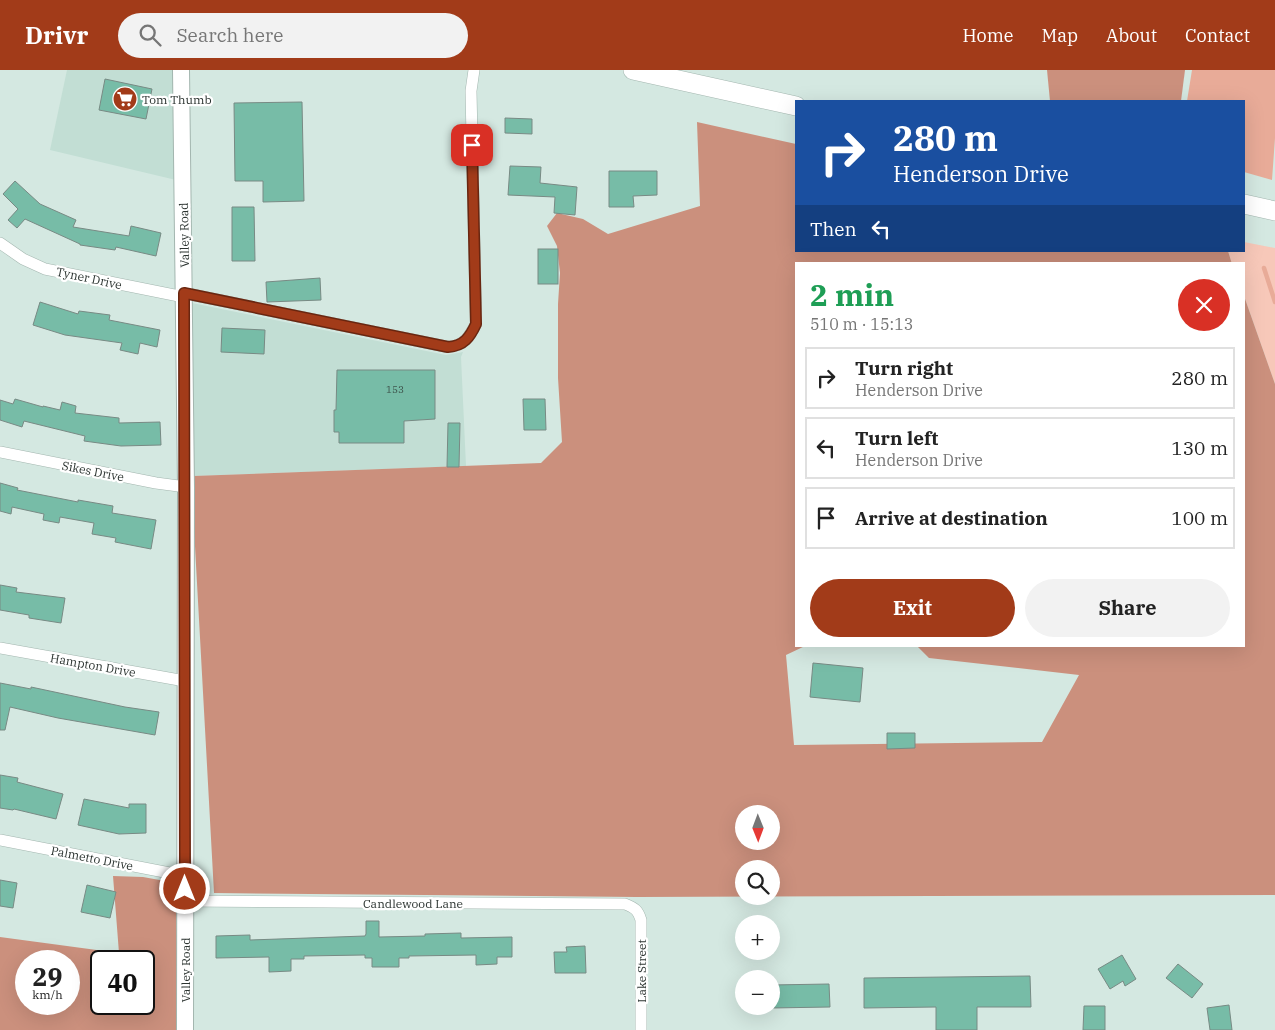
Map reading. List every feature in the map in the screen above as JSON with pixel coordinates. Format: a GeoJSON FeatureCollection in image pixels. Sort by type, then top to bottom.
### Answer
{"type":"FeatureCollection","features":[{"type":"Feature","properties":{"kind":"main road"},"geometry":{"type":"LineString","coordinates":[[633,70],[795,106]]}},
{"type":"Feature","properties":{"kind":"main road"},"geometry":{"type":"LineString","coordinates":[[1245,204],[1275,211]]}},
{"type":"Feature","properties":{"kind":"street","name":"Valley Road"},"geometry":{"type":"LineString","coordinates":[[182,70],[186,487],[185,1030]]}},
{"type":"Feature","properties":{"kind":"street","name":"Tyner Drive"},"geometry":{"type":"LineString","coordinates":[[0,243],[23,259],[45,269],[448,347],[455,346],[467,340],[476,324],[470,91],[474,70]]}},
{"type":"Feature","properties":{"kind":"street","name":"Sikes Drive"},"geometry":{"type":"LineString","coordinates":[[0,452],[156,483],[186,487]]}},
{"type":"Feature","properties":{"kind":"street","name":"Hampton Drive"},"geometry":{"type":"LineString","coordinates":[[0,648],[186,681]]}},
{"type":"Feature","properties":{"kind":"street","name":"Palmetto Drive"},"geometry":{"type":"LineString","coordinates":[[0,840],[185,876]]}},
{"type":"Feature","properties":{"kind":"street","name":"Candlewood Lane"},"geometry":{"type":"LineString","coordinates":[[185,901],[625,904],[638,912]]}},
{"type":"Feature","properties":{"kind":"street","name":"Lake Street"},"geometry":{"type":"LineString","coordinates":[[638,912],[641,920],[641,1030]]}},
{"type":"Feature","properties":{"kind":"shaded area"},"geometry":{"type":"Polygon","coordinates":[[[67,70],[174,70],[176,180],[50,150],[67,70]]]}},
{"type":"Feature","properties":{"kind":"shaded area"},"geometry":{"type":"Polygon","coordinates":[[[1047,70],[1185,70],[1181,100],[1050,100],[1047,70]]]}},
{"type":"Feature","properties":{"kind":"shaded area"},"geometry":{"type":"Polygon","coordinates":[[[1192,70],[1275,70],[1275,138],[1272,180],[1245,172],[1245,100],[1187,100],[1192,70]]]}},
{"type":"Feature","properties":{"kind":"shaded area"},"geometry":{"type":"Polygon","coordinates":[[[697,122],[795,144],[795,252],[1228,252],[1231,262],[795,262],[795,647],[803,647],[786,655],[794,745],[1042,742],[1079,675],[929,658],[918,647],[1245,647],[1245,299],[1275,384],[1275,895],[780,897],[780,860],[735,860],[735,897],[214,893],[193,510],[193,476],[541,463],[562,442],[558,378],[560,273],[557,246],[547,226],[557,213],[583,219],[608,234],[700,206],[697,122]]]}},
{"type":"Feature","properties":{"kind":"shaded area"},"geometry":{"type":"Polygon","coordinates":[[[1245,242],[1275,248],[1275,384],[1245,299],[1245,262],[1231,262],[1228,252],[1245,252],[1245,242]]]}},
{"type":"Feature","properties":{"kind":"shaded area"},"geometry":{"type":"Polygon","coordinates":[[[192,303],[446,355],[463,352],[461,357],[466,466],[193,476],[192,303]]]}},
{"type":"Feature","properties":{"kind":"shaded area"},"geometry":{"type":"Polygon","coordinates":[[[113,876],[143,877],[176,883],[178,1030],[0,1030],[0,937],[97,950],[90,950],[90,1015],[155,1015],[155,950],[119,950],[113,876]]]}},
{"type":"Feature","properties":{"kind":"building","name":"Tom Thumb"},"geometry":{"type":"Polygon","coordinates":[[[105,79],[152,89],[146,119],[99,110],[105,79]]]}},
{"type":"Feature","properties":{"kind":"building"},"geometry":{"type":"Polygon","coordinates":[[[302,102],[304,201],[263,202],[263,181],[235,181],[234,103],[302,102]]]}},
{"type":"Feature","properties":{"kind":"building"},"geometry":{"type":"Polygon","coordinates":[[[505,118],[532,119],[532,134],[505,133],[505,118]]]}},
{"type":"Feature","properties":{"kind":"building"},"geometry":{"type":"Polygon","coordinates":[[[510,166],[541,167],[540,183],[577,187],[575,215],[554,213],[555,197],[508,195],[510,166]]]}},
{"type":"Feature","properties":{"kind":"building"},"geometry":{"type":"Polygon","coordinates":[[[609,171],[657,171],[657,195],[633,196],[634,207],[609,207],[609,171]]]}},
{"type":"Feature","properties":{"kind":"building"},"geometry":{"type":"Polygon","coordinates":[[[15,181],[40,204],[76,220],[73,227],[129,236],[131,226],[161,233],[156,256],[116,247],[115,250],[80,245],[25,219],[17,228],[8,220],[18,209],[3,194],[15,181]]]}},
{"type":"Feature","properties":{"kind":"building"},"geometry":{"type":"Polygon","coordinates":[[[232,207],[254,207],[255,261],[232,261],[232,207]]]}},
{"type":"Feature","properties":{"kind":"building"},"geometry":{"type":"Polygon","coordinates":[[[538,249],[558,249],[558,284],[538,284],[538,249]]]}},
{"type":"Feature","properties":{"kind":"building"},"geometry":{"type":"Polygon","coordinates":[[[320,278],[321,300],[267,302],[266,282],[320,278]]]}},
{"type":"Feature","properties":{"kind":"building"},"geometry":{"type":"Polygon","coordinates":[[[40,302],[78,314],[79,311],[110,315],[109,320],[160,330],[157,347],[140,343],[138,354],[120,350],[122,343],[65,335],[33,325],[40,302]]]}},
{"type":"Feature","properties":{"kind":"building"},"geometry":{"type":"Polygon","coordinates":[[[222,328],[265,330],[264,354],[221,352],[222,328]]]}},
{"type":"Feature","properties":{"kind":"building"},"geometry":{"type":"Polygon","coordinates":[[[337,370],[435,370],[435,419],[404,421],[404,443],[339,443],[339,432],[334,432],[337,370]]]}},
{"type":"Feature","properties":{"kind":"building"},"geometry":{"type":"Polygon","coordinates":[[[15,399],[60,410],[62,402],[76,406],[75,413],[119,418],[119,423],[160,422],[161,445],[121,446],[84,441],[85,436],[24,421],[22,427],[0,420],[0,400],[13,404],[15,399]]]}},
{"type":"Feature","properties":{"kind":"building"},"geometry":{"type":"Polygon","coordinates":[[[523,399],[545,399],[546,430],[524,430],[523,399]]]}},
{"type":"Feature","properties":{"kind":"building"},"geometry":{"type":"Polygon","coordinates":[[[448,423],[460,423],[459,467],[447,467],[448,423]]]}},
{"type":"Feature","properties":{"kind":"building"},"geometry":{"type":"Polygon","coordinates":[[[0,483],[18,488],[17,490],[78,502],[78,500],[113,506],[112,513],[156,520],[151,549],[115,542],[116,538],[92,534],[94,523],[60,517],[59,523],[43,520],[44,514],[12,507],[11,514],[0,511],[0,483]]]}},
{"type":"Feature","properties":{"kind":"building"},"geometry":{"type":"Polygon","coordinates":[[[0,585],[17,588],[16,592],[65,598],[61,623],[29,618],[29,615],[0,610],[0,585]]]}},
{"type":"Feature","properties":{"kind":"building"},"geometry":{"type":"Polygon","coordinates":[[[813,663],[863,668],[860,702],[810,697],[813,663]]]}},
{"type":"Feature","properties":{"kind":"building"},"geometry":{"type":"Polygon","coordinates":[[[0,683],[31,689],[31,687],[125,707],[159,712],[155,735],[58,718],[10,707],[5,730],[0,730],[0,683]]]}},
{"type":"Feature","properties":{"kind":"building"},"geometry":{"type":"Polygon","coordinates":[[[887,733],[915,733],[915,748],[887,749],[887,733]]]}},
{"type":"Feature","properties":{"kind":"building"},"geometry":{"type":"Polygon","coordinates":[[[0,775],[18,778],[17,782],[63,794],[56,819],[14,809],[0,808],[0,775]]]}},
{"type":"Feature","properties":{"kind":"building"},"geometry":{"type":"Polygon","coordinates":[[[84,799],[129,808],[129,804],[146,804],[146,833],[119,834],[78,825],[84,799]]]}},
{"type":"Feature","properties":{"kind":"building"},"geometry":{"type":"Polygon","coordinates":[[[0,880],[17,883],[13,908],[0,906],[0,880]]]}},
{"type":"Feature","properties":{"kind":"building"},"geometry":{"type":"Polygon","coordinates":[[[87,885],[116,892],[110,918],[81,912],[87,885]]]}},
{"type":"Feature","properties":{"kind":"building"},"geometry":{"type":"Polygon","coordinates":[[[366,921],[379,921],[379,937],[461,933],[461,938],[512,937],[512,957],[497,957],[497,964],[476,965],[476,955],[409,956],[409,958],[399,958],[399,967],[372,967],[372,958],[365,958],[365,955],[304,956],[304,959],[291,959],[291,971],[269,972],[269,957],[216,958],[216,936],[250,935],[250,940],[365,936],[366,921]]]}},
{"type":"Feature","properties":{"kind":"building"},"geometry":{"type":"Polygon","coordinates":[[[585,946],[586,973],[555,973],[554,952],[567,952],[566,947],[585,946]]]}},
{"type":"Feature","properties":{"kind":"building"},"geometry":{"type":"Polygon","coordinates":[[[1122,955],[1136,979],[1125,986],[1123,981],[1110,989],[1098,969],[1122,955]]]}},
{"type":"Feature","properties":{"kind":"building"},"geometry":{"type":"Polygon","coordinates":[[[1178,964],[1203,984],[1192,998],[1166,978],[1178,964]]]}},
{"type":"Feature","properties":{"kind":"building"},"geometry":{"type":"Polygon","coordinates":[[[1030,976],[1031,1007],[977,1007],[977,1030],[936,1030],[936,1007],[864,1008],[864,978],[1030,976]]]}},
{"type":"Feature","properties":{"kind":"building"},"geometry":{"type":"Polygon","coordinates":[[[829,984],[830,1007],[780,1008],[780,985],[829,984]]]}},
{"type":"Feature","properties":{"kind":"building"},"geometry":{"type":"Polygon","coordinates":[[[1229,1005],[1232,1030],[1210,1030],[1207,1008],[1229,1005]]]}},
{"type":"Feature","properties":{"kind":"building"},"geometry":{"type":"Polygon","coordinates":[[[1084,1006],[1105,1006],[1105,1030],[1083,1030],[1084,1006]]]}},
{"type":"Feature","properties":{"kind":"waterway"},"geometry":{"type":"LineString","coordinates":[[1264,268],[1275,302]]}},
{"type":"Feature","properties":{"kind":"place","name":"Tom Thumb"},"geometry":{"type":"Point","coordinates":[125,99]}},
{"type":"Feature","properties":{"kind":"route"},"geometry":{"type":"LineString","coordinates":[[185,889],[186,468],[184,293],[448,347],[461,344],[467,340],[476,324],[472,145]]}}]}
